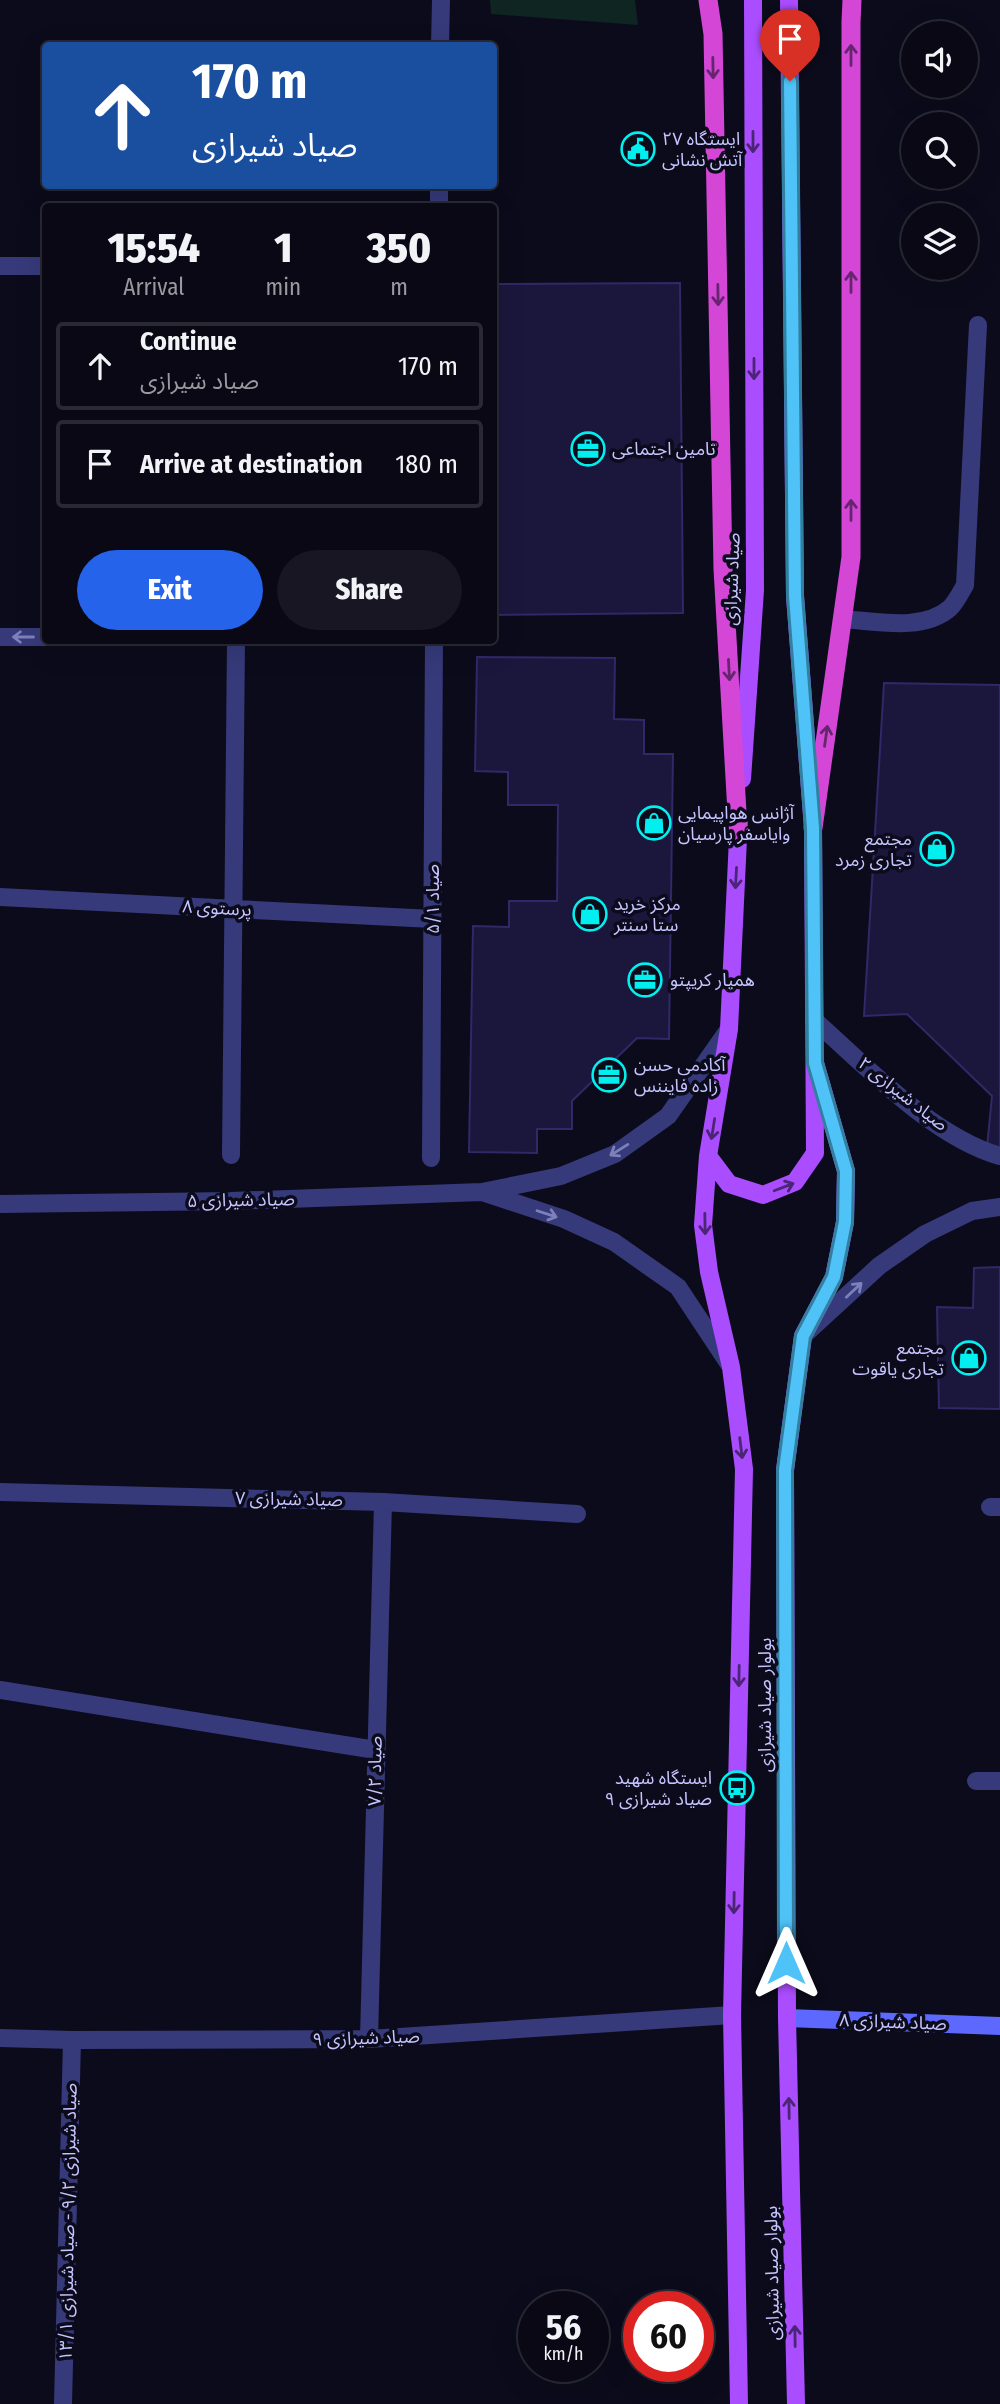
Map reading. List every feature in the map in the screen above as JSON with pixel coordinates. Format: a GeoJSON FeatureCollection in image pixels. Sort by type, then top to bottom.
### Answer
{"type":"FeatureCollection","features":[{"type":"Feature","properties":{"kind":"highway"},"geometry":{"type":"LineString","coordinates":[[708,0],[713,34],[723,569],[738,830]]}},
{"type":"Feature","properties":{"kind":"highway"},"geometry":{"type":"LineString","coordinates":[[813,828],[850,557],[852,0]]}},
{"type":"Feature","properties":{"kind":"main road","name":"صیاد شیرازی"},"geometry":{"type":"LineString","coordinates":[[708,1156],[729,1029],[738,830],[755,590],[753,0]]}},
{"type":"Feature","properties":{"kind":"main road"},"geometry":{"type":"LineString","coordinates":[[708,1156],[729,1184],[762,1195],[795,1182],[815,1153],[813,828],[795,596],[789,0]]}},
{"type":"Feature","properties":{"kind":"main road","name":"بولوار صیاد شیرازی"},"geometry":{"type":"LineString","coordinates":[[796,2404],[786,2018],[785,1470],[803,1336],[834,1277],[845,1222],[846,1171],[815,1063]]}},
{"type":"Feature","properties":{"kind":"main road","name":"بولوار صیاد شیرازی"},"geometry":{"type":"LineString","coordinates":[[708,1156],[704,1225],[709,1272],[731,1367],[744,1469],[732,2015],[739,2404]]}},
{"type":"Feature","properties":{"kind":"main road","name":"صیاد شیرازی ۸"},"geometry":{"type":"LineString","coordinates":[[786,2018],[1000,2026]]}},
{"type":"Feature","properties":{"kind":"street"},"geometry":{"type":"LineString","coordinates":[[440,42],[441,0]]}},
{"type":"Feature","properties":{"kind":"street"},"geometry":{"type":"LineString","coordinates":[[0,266],[42,266]]}},
{"type":"Feature","properties":{"kind":"street"},"geometry":{"type":"LineString","coordinates":[[842,620],[912,623],[929,619],[950,608],[965,584],[978,325]]}},
{"type":"Feature","properties":{"kind":"street"},"geometry":{"type":"LineString","coordinates":[[0,637],[42,637]]}},
{"type":"Feature","properties":{"kind":"street"},"geometry":{"type":"LineString","coordinates":[[231,1154],[236,644]]}},
{"type":"Feature","properties":{"kind":"street","name":"صیاد ۵/۱"},"geometry":{"type":"LineString","coordinates":[[431,1158],[434,644]]}},
{"type":"Feature","properties":{"kind":"street","name":"پرستوی ۸"},"geometry":{"type":"LineString","coordinates":[[0,897],[433,919]]}},
{"type":"Feature","properties":{"kind":"street","name":"صیاد شیرازی ۲"},"geometry":{"type":"LineString","coordinates":[[814,1020],[880,1080],[933,1122],[984,1152],[1000,1156]]}},
{"type":"Feature","properties":{"kind":"street","name":"صیاد شیرازی ۵"},"geometry":{"type":"LineString","coordinates":[[0,1204],[482,1192],[561,1176],[615,1154],[668,1116],[729,1029]]}},
{"type":"Feature","properties":{"kind":"street","name":"صیاد شیرازی ۵"},"geometry":{"type":"LineString","coordinates":[[482,1192],[564,1219],[614,1242],[678,1287],[731,1367]]}},
{"type":"Feature","properties":{"kind":"street"},"geometry":{"type":"LineString","coordinates":[[803,1336],[879,1266],[925,1234],[972,1212],[1000,1207]]}},
{"type":"Feature","properties":{"kind":"street","name":"صیاد شیرازی ۷"},"geometry":{"type":"LineString","coordinates":[[0,1492],[383,1502],[577,1514]]}},
{"type":"Feature","properties":{"kind":"street","name":"صیاد ۷/۲"},"geometry":{"type":"LineString","coordinates":[[369,2039],[383,1502]]}},
{"type":"Feature","properties":{"kind":"street"},"geometry":{"type":"LineString","coordinates":[[0,1690],[376,1749]]}},
{"type":"Feature","properties":{"kind":"street"},"geometry":{"type":"LineString","coordinates":[[976,1781],[1000,1781]]}},
{"type":"Feature","properties":{"kind":"street","name":"صیاد شیرازی ۹"},"geometry":{"type":"LineString","coordinates":[[0,2038],[369,2039],[732,2015]]}},
{"type":"Feature","properties":{"kind":"street","name":"صیاد شیرازی ۹/۲ - صیاد شیرازی ۱۳/۱"},"geometry":{"type":"LineString","coordinates":[[63,2404],[72,2040]]}},
{"type":"Feature","properties":{"kind":"green space"},"geometry":{"type":"Polygon","coordinates":[[[490,0],[635,0],[638,25],[491,14],[490,0]]]}},
{"type":"Feature","properties":{"kind":"building","name":"تامین اجتماعی"},"geometry":{"type":"Polygon","coordinates":[[[680,283],[683,613],[497,615],[497,284],[680,283]]]}},
{"type":"Feature","properties":{"kind":"building","name":"مرکز خرید ستا سنتر"},"geometry":{"type":"Polygon","coordinates":[[[477,657],[615,658],[614,719],[644,720],[644,754],[673,754],[669,1039],[637,1038],[572,1101],[572,1129],[537,1129],[537,1153],[469,1152],[473,926],[509,927],[509,901],[557,901],[558,805],[508,805],[508,772],[475,771],[477,657]]]}},
{"type":"Feature","properties":{"kind":"building","name":"مجتمع تجاری زمرد"},"geometry":{"type":"Polygon","coordinates":[[[884,683],[1000,685],[1000,1147],[987,1147],[992,1096],[907,1014],[864,1016],[884,683]]]}},
{"type":"Feature","properties":{"kind":"building","name":"مجتمع تجاری یاقوت"},"geometry":{"type":"Polygon","coordinates":[[[1000,1267],[1000,1409],[939,1408],[937,1307],[973,1308],[974,1268],[1000,1267]]]}},
{"type":"Feature","properties":{"kind":"place","name":"ایستگاه ۲۷ آتش نشانی"},"geometry":{"type":"Point","coordinates":[638,149]}},
{"type":"Feature","properties":{"kind":"place","name":"تامین اجتماعی"},"geometry":{"type":"Point","coordinates":[588,449]}},
{"type":"Feature","properties":{"kind":"place","name":"آژانس هواپیمایی وایاسفر پارسیان"},"geometry":{"type":"Point","coordinates":[654,823]}},
{"type":"Feature","properties":{"kind":"place","name":"مجتمع تجاری زمرد"},"geometry":{"type":"Point","coordinates":[937,849]}},
{"type":"Feature","properties":{"kind":"place","name":"مرکز خرید ستا سنتر"},"geometry":{"type":"Point","coordinates":[590,914]}},
{"type":"Feature","properties":{"kind":"place","name":"همیار کریپتو"},"geometry":{"type":"Point","coordinates":[645,980]}},
{"type":"Feature","properties":{"kind":"place","name":"آکادمی حسن زاده فایننس"},"geometry":{"type":"Point","coordinates":[609,1075]}},
{"type":"Feature","properties":{"kind":"place","name":"مجتمع تجاری یاقوت"},"geometry":{"type":"Point","coordinates":[969,1358]}},
{"type":"Feature","properties":{"kind":"place","name":"ایستگاه شهید صیاد شیرازی ۹"},"geometry":{"type":"Point","coordinates":[737,1788]}},
{"type":"Feature","properties":{"kind":"route"},"geometry":{"type":"LineString","coordinates":[[786,1963],[785,1470],[803,1336],[834,1277],[845,1222],[846,1171],[815,1063],[813,828],[795,596],[790,81]]}}]}
